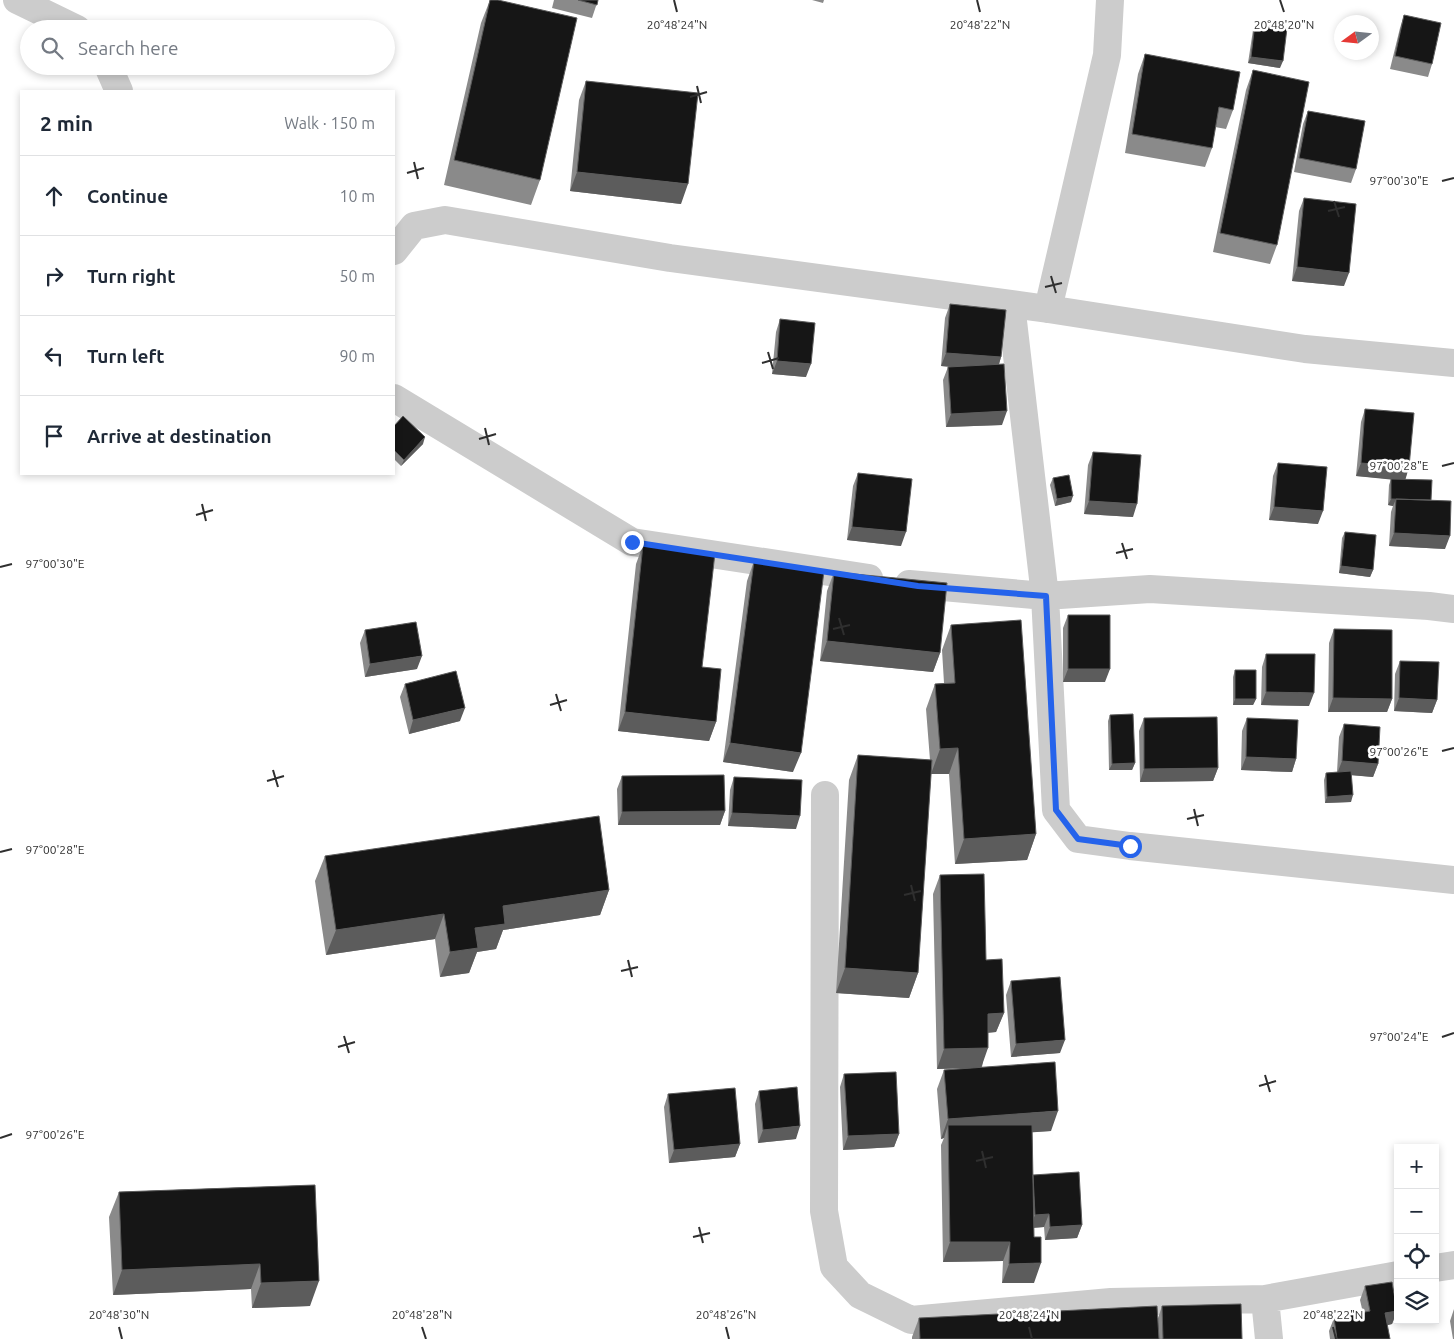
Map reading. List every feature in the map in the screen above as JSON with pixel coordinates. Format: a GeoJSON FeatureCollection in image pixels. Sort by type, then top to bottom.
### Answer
{"type":"FeatureCollection","features":[{"type":"Feature","properties":{"kind":"street"},"geometry":{"type":"LineString","coordinates":[[17,0],[58,20]]}},
{"type":"Feature","properties":{"kind":"street"},"geometry":{"type":"LineString","coordinates":[[1048,309],[1107,56],[1110,0]]}},
{"type":"Feature","properties":{"kind":"street"},"geometry":{"type":"LineString","coordinates":[[112,75],[119,90]]}},
{"type":"Feature","properties":{"kind":"street"},"geometry":{"type":"LineString","coordinates":[[395,250],[414,226],[445,220],[670,258],[1048,309],[1306,350],[1454,363]]}},
{"type":"Feature","properties":{"kind":"street"},"geometry":{"type":"LineString","coordinates":[[1011,304],[1046,596],[1056,810],[1078,839],[1454,880]]}},
{"type":"Feature","properties":{"kind":"street"},"geometry":{"type":"LineString","coordinates":[[395,399],[632,542],[918,586],[1046,596],[1150,589],[1454,609]]}},
{"type":"Feature","properties":{"kind":"street"},"geometry":{"type":"LineString","coordinates":[[825,795],[824,1211],[834,1267],[860,1295],[911,1320],[1111,1302],[1265,1299],[1394,1276]]}},
{"type":"Feature","properties":{"kind":"street"},"geometry":{"type":"LineString","coordinates":[[1439,1267],[1454,1265]]}},
{"type":"Feature","properties":{"kind":"street"},"geometry":{"type":"LineString","coordinates":[[1265,1299],[1269,1339]]}},
{"type":"Feature","properties":{"kind":"building"},"geometry":{"type":"Polygon","coordinates":[[[490,0],[498,0],[577,18],[540,180],[454,160],[490,0]]]}},
{"type":"Feature","properties":{"kind":"building"},"geometry":{"type":"Polygon","coordinates":[[[578,0],[598,0],[597,5],[578,0]]]}},
{"type":"Feature","properties":{"kind":"building"},"geometry":{"type":"Polygon","coordinates":[[[1404,15],[1441,23],[1432,64],[1395,56],[1404,15]]]}},
{"type":"Feature","properties":{"kind":"building"},"geometry":{"type":"Polygon","coordinates":[[[1255,23],[1287,28],[1283,61],[1251,57],[1255,23]]]}},
{"type":"Feature","properties":{"kind":"building"},"geometry":{"type":"Polygon","coordinates":[[[1145,54],[1240,72],[1233,110],[1219,107],[1212,148],[1132,134],[1145,54]]]}},
{"type":"Feature","properties":{"kind":"building"},"geometry":{"type":"Polygon","coordinates":[[[1253,70],[1309,82],[1277,245],[1220,233],[1253,70]]]}},
{"type":"Feature","properties":{"kind":"building"},"geometry":{"type":"Polygon","coordinates":[[[586,81],[698,93],[688,184],[577,172],[586,81]]]}},
{"type":"Feature","properties":{"kind":"building"},"geometry":{"type":"Polygon","coordinates":[[[1308,111],[1365,121],[1356,169],[1299,158],[1308,111]]]}},
{"type":"Feature","properties":{"kind":"building"},"geometry":{"type":"Polygon","coordinates":[[[1304,198],[1356,204],[1349,273],[1297,267],[1304,198]]]}},
{"type":"Feature","properties":{"kind":"building"},"geometry":{"type":"Polygon","coordinates":[[[950,304],[1006,310],[1001,357],[946,353],[950,304]]]}},
{"type":"Feature","properties":{"kind":"building"},"geometry":{"type":"Polygon","coordinates":[[[780,319],[815,323],[811,364],[777,361],[780,319]]]}},
{"type":"Feature","properties":{"kind":"building"},"geometry":{"type":"Polygon","coordinates":[[[1004,364],[1007,411],[951,414],[948,367],[1004,364]]]}},
{"type":"Feature","properties":{"kind":"building"},"geometry":{"type":"Polygon","coordinates":[[[1365,409],[1414,413],[1409,467],[1361,463],[1365,409]]]}},
{"type":"Feature","properties":{"kind":"building"},"geometry":{"type":"Polygon","coordinates":[[[403,416],[425,437],[404,460],[395,451],[395,425],[403,416]]]}},
{"type":"Feature","properties":{"kind":"building"},"geometry":{"type":"Polygon","coordinates":[[[1093,452],[1141,455],[1137,504],[1089,501],[1093,452]]]}},
{"type":"Feature","properties":{"kind":"building"},"geometry":{"type":"Polygon","coordinates":[[[1278,463],[1327,467],[1323,511],[1274,507],[1278,463]]]}},
{"type":"Feature","properties":{"kind":"building"},"geometry":{"type":"Polygon","coordinates":[[[858,473],[912,479],[906,532],[852,527],[858,473]]]}},
{"type":"Feature","properties":{"kind":"building"},"geometry":{"type":"Polygon","coordinates":[[[1069,475],[1073,496],[1057,499],[1053,478],[1069,475]]]}},
{"type":"Feature","properties":{"kind":"building"},"geometry":{"type":"Polygon","coordinates":[[[1391,479],[1432,480],[1431,500],[1391,499],[1391,479]]]}},
{"type":"Feature","properties":{"kind":"building"},"geometry":{"type":"Polygon","coordinates":[[[1396,499],[1451,501],[1450,536],[1394,533],[1396,499]]]}},
{"type":"Feature","properties":{"kind":"building"},"geometry":{"type":"Polygon","coordinates":[[[1345,532],[1376,535],[1373,570],[1341,566],[1345,532]]]}},
{"type":"Feature","properties":{"kind":"building"},"geometry":{"type":"Polygon","coordinates":[[[643,545],[715,553],[702,667],[721,669],[716,722],[625,712],[643,545]]]}},
{"type":"Feature","properties":{"kind":"building"},"geometry":{"type":"Polygon","coordinates":[[[754,561],[824,571],[801,753],[730,743],[754,561]]]}},
{"type":"Feature","properties":{"kind":"building"},"geometry":{"type":"Polygon","coordinates":[[[834,572],[947,583],[940,653],[827,641],[834,572]]]}},
{"type":"Feature","properties":{"kind":"building"},"geometry":{"type":"Polygon","coordinates":[[[1068,615],[1110,615],[1110,669],[1068,669],[1068,615]]]}},
{"type":"Feature","properties":{"kind":"building"},"geometry":{"type":"Polygon","coordinates":[[[1021,620],[1036,834],[964,839],[958,748],[940,749],[935,684],[955,683],[951,625],[1021,620]]]}},
{"type":"Feature","properties":{"kind":"building"},"geometry":{"type":"Polygon","coordinates":[[[416,622],[422,656],[370,664],[365,630],[416,622]]]}},
{"type":"Feature","properties":{"kind":"building"},"geometry":{"type":"Polygon","coordinates":[[[1334,629],[1392,630],[1392,699],[1333,698],[1334,629]]]}},
{"type":"Feature","properties":{"kind":"building"},"geometry":{"type":"Polygon","coordinates":[[[1266,654],[1315,654],[1314,693],[1266,692],[1266,654]]]}},
{"type":"Feature","properties":{"kind":"building"},"geometry":{"type":"Polygon","coordinates":[[[1400,661],[1439,662],[1437,700],[1399,698],[1400,661]]]}},
{"type":"Feature","properties":{"kind":"building"},"geometry":{"type":"Polygon","coordinates":[[[1235,670],[1256,670],[1256,699],[1235,699],[1235,670]]]}},
{"type":"Feature","properties":{"kind":"building"},"geometry":{"type":"Polygon","coordinates":[[[456,671],[465,708],[413,720],[405,684],[456,671]]]}},
{"type":"Feature","properties":{"kind":"building"},"geometry":{"type":"Polygon","coordinates":[[[1133,714],[1135,763],[1112,764],[1110,715],[1133,714]]]}},
{"type":"Feature","properties":{"kind":"building"},"geometry":{"type":"Polygon","coordinates":[[[1217,717],[1218,768],[1144,769],[1144,718],[1217,717]]]}},
{"type":"Feature","properties":{"kind":"building"},"geometry":{"type":"Polygon","coordinates":[[[1247,718],[1298,720],[1296,759],[1246,757],[1247,718]]]}},
{"type":"Feature","properties":{"kind":"building"},"geometry":{"type":"Polygon","coordinates":[[[1344,724],[1380,727],[1378,764],[1342,761],[1344,724]]]}},
{"type":"Feature","properties":{"kind":"building"},"geometry":{"type":"Polygon","coordinates":[[[858,755],[932,760],[918,973],[845,968],[858,755]]]}},
{"type":"Feature","properties":{"kind":"building"},"geometry":{"type":"Polygon","coordinates":[[[1351,771],[1353,795],[1327,797],[1326,773],[1351,771]]]}},
{"type":"Feature","properties":{"kind":"building"},"geometry":{"type":"Polygon","coordinates":[[[724,775],[725,811],[622,812],[622,776],[724,775]]]}},
{"type":"Feature","properties":{"kind":"building"},"geometry":{"type":"Polygon","coordinates":[[[734,777],[802,780],[800,816],[732,813],[734,777]]]}},
{"type":"Feature","properties":{"kind":"building"},"geometry":{"type":"Polygon","coordinates":[[[599,816],[609,890],[503,906],[505,924],[475,928],[478,948],[450,952],[444,914],[336,930],[325,856],[599,816]]]}},
{"type":"Feature","properties":{"kind":"building"},"geometry":{"type":"Polygon","coordinates":[[[984,874],[986,960],[1002,959],[1004,1013],[988,1014],[988,1048],[944,1049],[940,875],[984,874]]]}},
{"type":"Feature","properties":{"kind":"building"},"geometry":{"type":"Polygon","coordinates":[[[1060,977],[1065,1040],[1016,1044],[1011,981],[1060,977]]]}},
{"type":"Feature","properties":{"kind":"building"},"geometry":{"type":"Polygon","coordinates":[[[1055,1062],[1058,1111],[948,1119],[944,1070],[1055,1062]]]}},
{"type":"Feature","properties":{"kind":"building"},"geometry":{"type":"Polygon","coordinates":[[[896,1072],[899,1134],[848,1136],[844,1074],[896,1072]]]}},
{"type":"Feature","properties":{"kind":"building"},"geometry":{"type":"Polygon","coordinates":[[[797,1087],[800,1126],[763,1130],[759,1091],[797,1087]]]}},
{"type":"Feature","properties":{"kind":"building"},"geometry":{"type":"Polygon","coordinates":[[[735,1088],[740,1144],[674,1150],[668,1094],[735,1088]]]}},
{"type":"Feature","properties":{"kind":"building"},"geometry":{"type":"Polygon","coordinates":[[[948,1125],[1032,1125],[1034,1237],[1041,1237],[1041,1263],[1009,1264],[1010,1242],[950,1242],[948,1125]]]}},
{"type":"Feature","properties":{"kind":"building"},"geometry":{"type":"Polygon","coordinates":[[[1079,1172],[1082,1225],[1050,1227],[1049,1214],[1035,1215],[1033,1175],[1079,1172]]]}},
{"type":"Feature","properties":{"kind":"building"},"geometry":{"type":"Polygon","coordinates":[[[315,1185],[319,1281],[261,1283],[260,1264],[122,1270],[119,1192],[315,1185]]]}},
{"type":"Feature","properties":{"kind":"building"},"geometry":{"type":"Polygon","coordinates":[[[1392,1282],[1394,1312],[1385,1313],[1390,1339],[1337,1339],[1334,1318],[1370,1311],[1365,1286],[1392,1282]]]}},
{"type":"Feature","properties":{"kind":"building"},"geometry":{"type":"Polygon","coordinates":[[[1241,1304],[1242,1339],[1163,1339],[1162,1306],[1241,1304]]]}},
{"type":"Feature","properties":{"kind":"building"},"geometry":{"type":"Polygon","coordinates":[[[1157,1306],[1159,1339],[920,1339],[919,1318],[1157,1306]]]}},
{"type":"Feature","properties":{"kind":"route"},"geometry":{"type":"LineString","coordinates":[[632,542],[918,586],[1046,596],[1056,810],[1078,839],[1130,846]]}}]}
